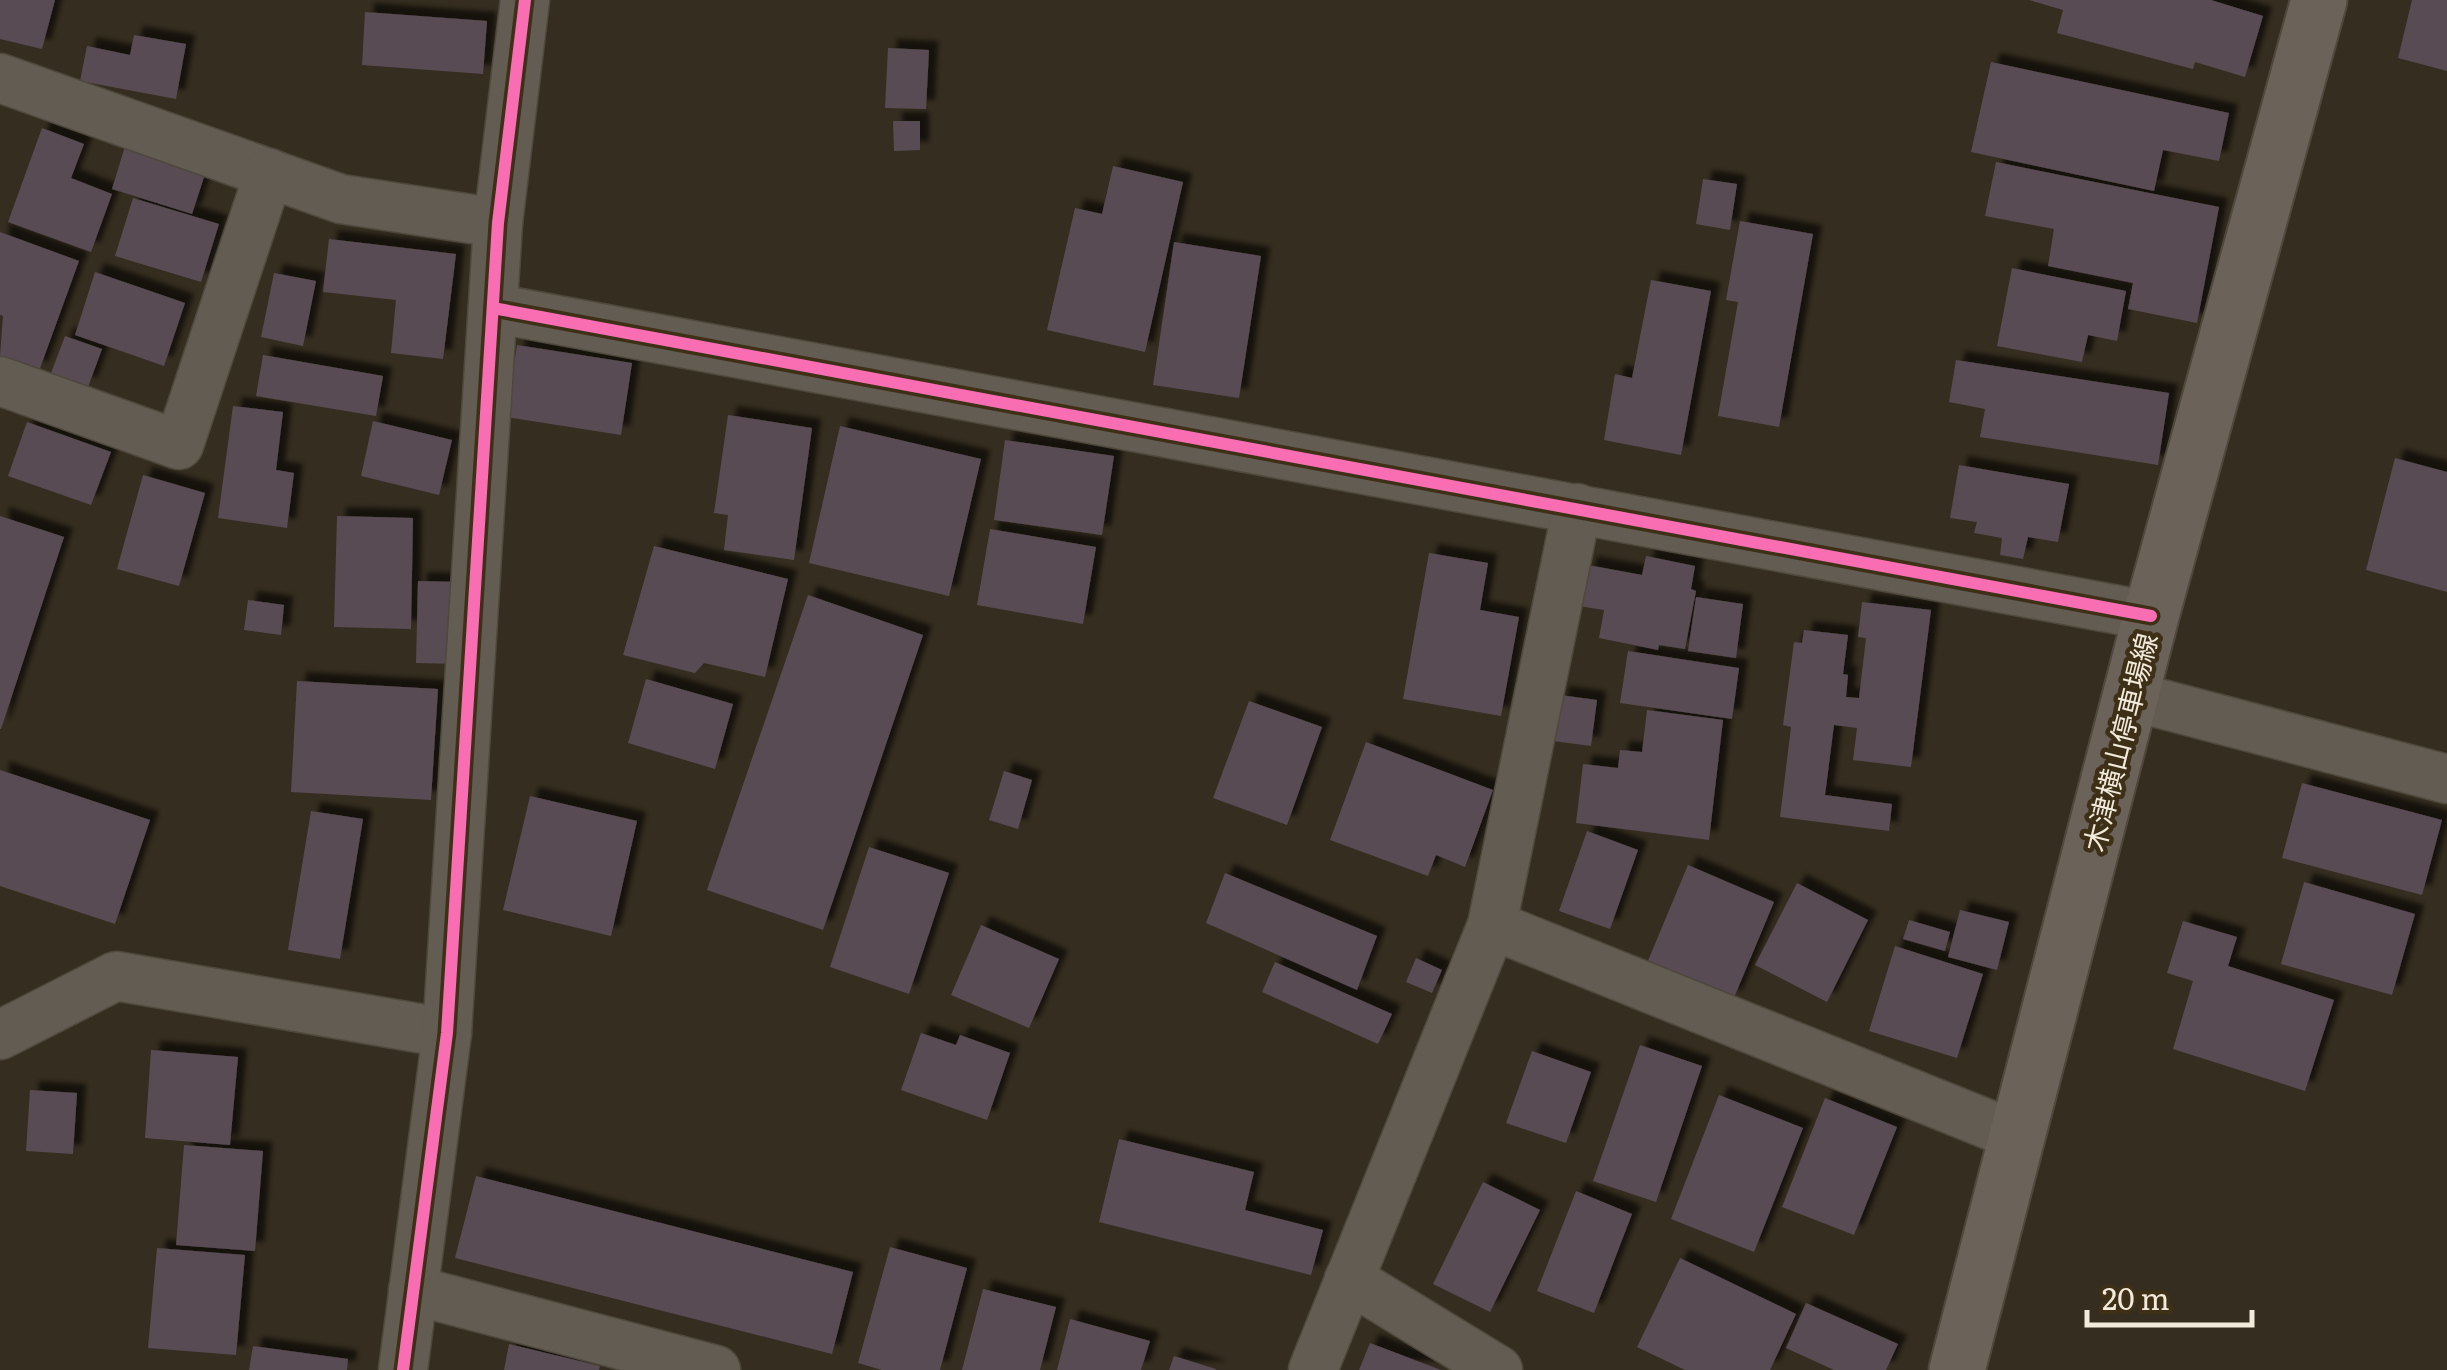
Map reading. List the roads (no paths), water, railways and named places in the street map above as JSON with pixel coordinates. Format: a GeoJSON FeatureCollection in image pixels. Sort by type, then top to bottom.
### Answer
{"type":"FeatureCollection","features":[{"type":"Feature","properties":{"kind":"main road","name":"木津横山停車場線"},"geometry":{"type":"LineString","coordinates":[[1957,1370],[2151,616],[2319,0]]}},
{"type":"Feature","properties":{"kind":"street"},"geometry":{"type":"LineString","coordinates":[[402,1370],[448,1033],[498,223],[524,0]]}},
{"type":"Feature","properties":{"kind":"street"},"geometry":{"type":"LineString","coordinates":[[0,78],[341,199],[498,223]]}},
{"type":"Feature","properties":{"kind":"street"},"geometry":{"type":"LineString","coordinates":[[0,381],[179,445],[269,172]]}},
{"type":"Feature","properties":{"kind":"street"},"geometry":{"type":"LineString","coordinates":[[492,308],[2151,616]]}},
{"type":"Feature","properties":{"kind":"street"},"geometry":{"type":"LineString","coordinates":[[1313,1370],[1492,925],[1578,508]]}},
{"type":"Feature","properties":{"kind":"street"},"geometry":{"type":"LineString","coordinates":[[2130,696],[2447,780]]}},
{"type":"Feature","properties":{"kind":"street"},"geometry":{"type":"LineString","coordinates":[[1492,925],[2017,1136]]}},
{"type":"Feature","properties":{"kind":"street"},"geometry":{"type":"LineString","coordinates":[[0,1035],[116,976],[448,1033]]}},
{"type":"Feature","properties":{"kind":"street"},"geometry":{"type":"LineString","coordinates":[[1350,1279],[1498,1370]]}},
{"type":"Feature","properties":{"kind":"street"},"geometry":{"type":"LineString","coordinates":[[413,1290],[716,1370]]}}]}
